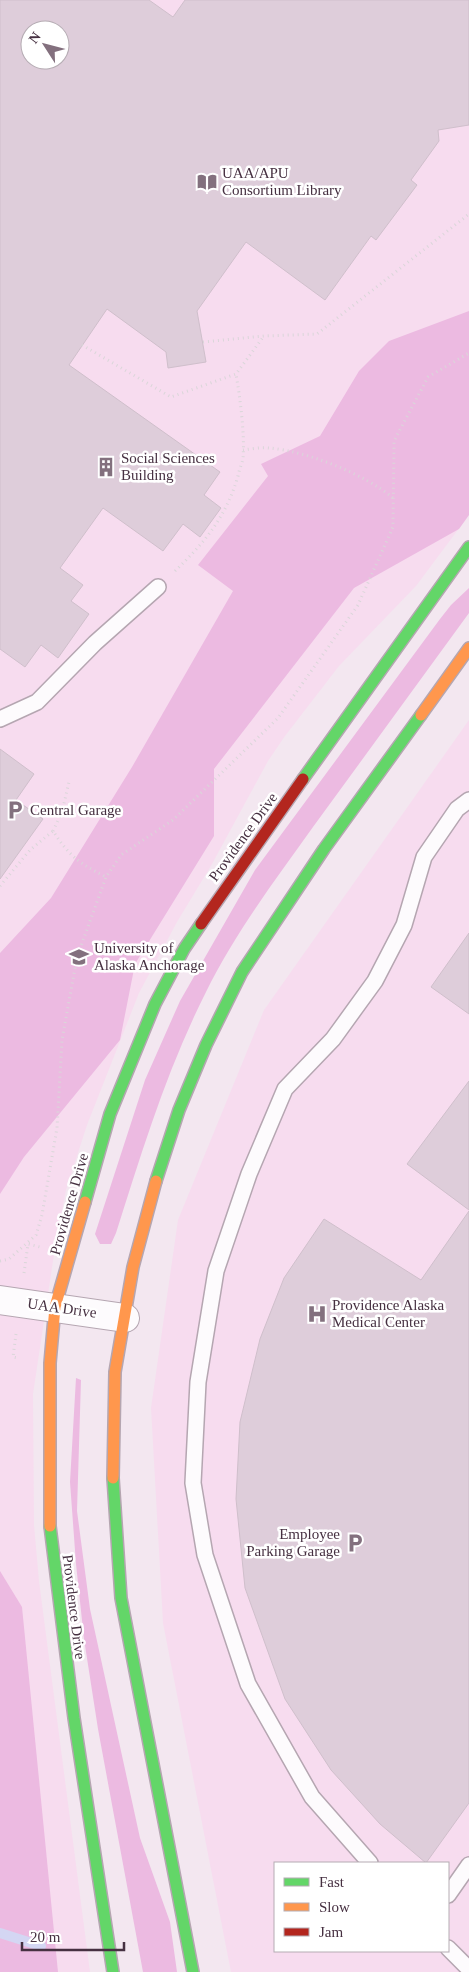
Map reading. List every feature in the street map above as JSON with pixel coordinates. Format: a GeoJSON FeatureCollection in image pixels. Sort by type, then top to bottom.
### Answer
{"type":"FeatureCollection","features":[{"type":"Feature","properties":{"kind":"main road","name":"Providence Drive"},"geometry":{"type":"LineString","coordinates":[[113,1972],[71,1699],[50,1536],[50,1362],[55,1307],[110,1114],[155,1004],[184,949],[216,900],[469,547]]}},
{"type":"Feature","properties":{"kind":"main road"},"geometry":{"type":"LineString","coordinates":[[193,1972],[121,1598],[112,1466],[114,1372],[133,1267],[154,1186],[179,1110],[206,1045],[242,972],[324,849],[469,648]]}},
{"type":"Feature","properties":{"kind":"street","name":"UAA Drive"},"geometry":{"type":"LineString","coordinates":[[0,1300],[125,1318]]}},
{"type":"Feature","properties":{"kind":"lane"},"geometry":{"type":"LineString","coordinates":[[0,719],[37,702],[95,643],[158,587]]}},
{"type":"Feature","properties":{"kind":"lane"},"geometry":{"type":"LineString","coordinates":[[369,1862],[312,1797],[248,1684],[205,1555],[194,1483],[198,1382],[216,1272],[249,1174],[285,1089],[333,1039],[375,982],[404,925],[424,857],[457,809],[469,800]]}},
{"type":"Feature","properties":{"kind":"lane"},"geometry":{"type":"LineString","coordinates":[[449,1893],[469,1865]]}},
{"type":"Feature","properties":{"kind":"lane"},"geometry":{"type":"LineString","coordinates":[[449,1949],[469,1969]]}},
{"type":"Feature","properties":{"kind":"path"},"geometry":{"type":"LineString","coordinates":[[203,342],[264,336],[317,334],[469,214]]}},
{"type":"Feature","properties":{"kind":"path"},"geometry":{"type":"LineString","coordinates":[[82,345],[171,397],[236,374],[264,336]]}},
{"type":"Feature","properties":{"kind":"path"},"geometry":{"type":"LineString","coordinates":[[0,1261],[9,1259],[36,1235],[42,1215],[57,1128],[62,1040],[77,957],[106,877],[121,855],[173,820],[278,718],[358,605],[393,527],[394,441],[428,377],[469,353]]}},
{"type":"Feature","properties":{"kind":"path"},"geometry":{"type":"LineString","coordinates":[[158,587],[204,540],[222,516],[233,493],[243,458],[240,396],[236,374]]}},
{"type":"Feature","properties":{"kind":"path"},"geometry":{"type":"LineString","coordinates":[[242,450],[268,448],[298,453],[343,468],[384,490],[393,498]]}},
{"type":"Feature","properties":{"kind":"path"},"geometry":{"type":"LineString","coordinates":[[0,886],[30,850],[53,831],[62,812],[69,782]]}},
{"type":"Feature","properties":{"kind":"path"},"geometry":{"type":"LineString","coordinates":[[53,831],[64,848],[79,863],[106,877]]}},
{"type":"Feature","properties":{"kind":"shaded area","name":"University of Alaska Anchorage"},"geometry":{"type":"Polygon","coordinates":[[[0,0],[469,0],[469,515],[416,586],[339,666],[268,761],[139,993],[87,1125],[66,1190],[56,1241],[33,1394],[34,1525],[39,1581],[90,1972],[0,1972],[0,0]]]}},
{"type":"Feature","properties":{"kind":"shaded area"},"geometry":{"type":"Polygon","coordinates":[[[469,311],[469,515],[459,529],[354,588],[214,769],[214,836],[135,964],[120,1040],[24,1157],[0,1194],[0,953],[51,898],[132,767],[233,591],[198,565],[268,476],[261,464],[320,436],[359,371],[389,341],[469,311]]]}},
{"type":"Feature","properties":{"kind":"shaded area"},"geometry":{"type":"Polygon","coordinates":[[[469,588],[469,613],[270,887],[217,970],[192,1021],[167,1080],[116,1233],[111,1244],[100,1244],[95,1234],[145,1080],[180,1001],[255,870],[440,619],[451,605],[469,588]]]}},
{"type":"Feature","properties":{"kind":"shaded area","name":"Providence Alaska Medical Center"},"geometry":{"type":"Polygon","coordinates":[[[469,720],[469,1972],[231,1972],[163,1623],[151,1408],[178,1220],[264,1010],[469,720]]]}},
{"type":"Feature","properties":{"kind":"shaded area"},"geometry":{"type":"Polygon","coordinates":[[[76,1378],[81,1380],[77,1511],[90,1609],[140,1838],[170,1922],[177,1972],[143,1972],[98,1729],[84,1639],[70,1482],[76,1378]]]}},
{"type":"Feature","properties":{"kind":"shaded area"},"geometry":{"type":"Polygon","coordinates":[[[0,1571],[22,1607],[58,1972],[0,1972],[0,1571]]]}},
{"type":"Feature","properties":{"kind":"building","name":"UAA/APU Consortium Library"},"geometry":{"type":"Polygon","coordinates":[[[0,0],[149,0],[173,17],[185,0],[469,0],[469,125],[438,130],[439,141],[411,180],[417,185],[376,240],[371,236],[325,300],[246,242],[197,311],[206,362],[168,368],[166,352],[107,309],[69,365],[220,472],[204,495],[221,508],[200,537],[183,524],[163,551],[103,508],[60,568],[83,585],[71,601],[89,614],[58,658],[41,645],[25,667],[0,649],[0,0]]]}},
{"type":"Feature","properties":{"kind":"building","name":"Central Garage"},"geometry":{"type":"Polygon","coordinates":[[[0,749],[34,774],[16,800],[43,819],[0,879],[0,749]]]}},
{"type":"Feature","properties":{"kind":"building"},"geometry":{"type":"Polygon","coordinates":[[[469,933],[469,1014],[431,987],[469,933]]]}},
{"type":"Feature","properties":{"kind":"building"},"geometry":{"type":"Polygon","coordinates":[[[469,1081],[469,1210],[407,1164],[469,1081]]]}},
{"type":"Feature","properties":{"kind":"building","name":"Employee Parking Garage"},"geometry":{"type":"Polygon","coordinates":[[[469,1211],[469,1803],[427,1862],[380,1824],[331,1770],[285,1699],[245,1588],[236,1499],[240,1422],[260,1339],[284,1278],[324,1219],[421,1280],[469,1211]]]}},
{"type":"Feature","properties":{"kind":"waterway"},"geometry":{"type":"LineString","coordinates":[[0,1933],[41,1946]]}},
{"type":"Feature","properties":{"kind":"traffic: fast"},"geometry":{"type":"LineString","coordinates":[[303,779],[469,547]]}},
{"type":"Feature","properties":{"kind":"traffic: fast"},"geometry":{"type":"LineString","coordinates":[[156,1181],[179,1110],[206,1045],[242,972],[324,849],[421,715]]}},
{"type":"Feature","properties":{"kind":"traffic: fast"},"geometry":{"type":"LineString","coordinates":[[85,1202],[110,1114],[155,1004],[184,949],[201,924]]}},
{"type":"Feature","properties":{"kind":"traffic: fast"},"geometry":{"type":"LineString","coordinates":[[113,1478],[121,1598],[193,1972]]}},
{"type":"Feature","properties":{"kind":"traffic: fast"},"geometry":{"type":"LineString","coordinates":[[50,1526],[74,1718],[113,1972]]}},
{"type":"Feature","properties":{"kind":"traffic: slow"},"geometry":{"type":"LineString","coordinates":[[421,715],[469,648]]}},
{"type":"Feature","properties":{"kind":"traffic: slow"},"geometry":{"type":"LineString","coordinates":[[113,1478],[115,1372],[133,1267],[156,1181]]}},
{"type":"Feature","properties":{"kind":"traffic: slow"},"geometry":{"type":"LineString","coordinates":[[50,1526],[50,1363],[55,1307],[85,1202]]}},
{"type":"Feature","properties":{"kind":"traffic: jam"},"geometry":{"type":"LineString","coordinates":[[201,924],[303,779]]}},
{"type":"Feature","properties":{"kind":"place","name":"UAA/APU Consortium Library"},"geometry":{"type":"Point","coordinates":[207,182]}},
{"type":"Feature","properties":{"kind":"place","name":"Social Sciences Building"},"geometry":{"type":"Point","coordinates":[106,467]}},
{"type":"Feature","properties":{"kind":"place","name":"Central Garage"},"geometry":{"type":"Point","coordinates":[15,810]}},
{"type":"Feature","properties":{"kind":"place","name":"University of Alaska Anchorage"},"geometry":{"type":"Point","coordinates":[79,957]}},
{"type":"Feature","properties":{"kind":"place","name":"Providence Alaska Medical Center"},"geometry":{"type":"Point","coordinates":[317,1314]}},
{"type":"Feature","properties":{"kind":"place","name":"Employee Parking Garage"},"geometry":{"type":"Point","coordinates":[355,1543]}}]}
